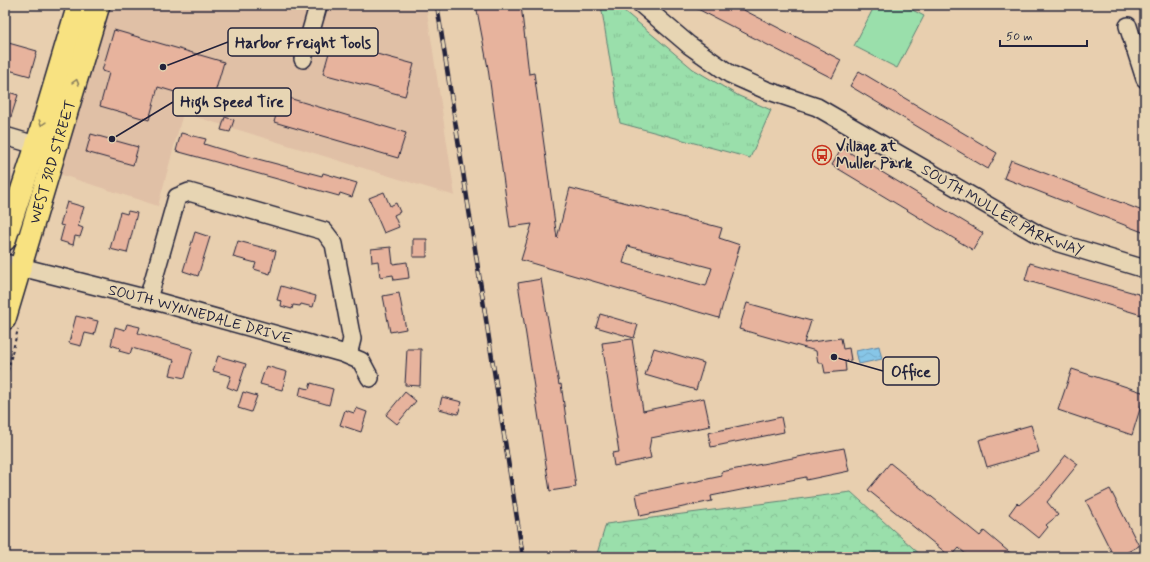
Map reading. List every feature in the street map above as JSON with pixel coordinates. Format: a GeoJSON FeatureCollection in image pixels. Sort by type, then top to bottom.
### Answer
{"type":"FeatureCollection","features":[{"type":"Feature","properties":{"kind":"main road","name":"WEST 3RD STREET"},"geometry":{"type":"LineString","coordinates":[[13,320],[12,265],[46,149],[78,5]]}},
{"type":"Feature","properties":{"kind":"main road","name":"WEST 3RD STREET"},"geometry":{"type":"LineString","coordinates":[[5,240],[46,149],[99,5]]}},
{"type":"Feature","properties":{"kind":"street","name":"SOUTH MULLER PARKWAY"},"geometry":{"type":"LineString","coordinates":[[642,5],[689,46],[730,74],[766,90],[817,107],[1044,237],[1145,269]]}},
{"type":"Feature","properties":{"kind":"street"},"geometry":{"type":"LineString","coordinates":[[304,59],[318,6]]}},
{"type":"Feature","properties":{"kind":"street"},"geometry":{"type":"LineString","coordinates":[[1128,26],[1145,79]]}},
{"type":"Feature","properties":{"kind":"street"},"geometry":{"type":"LineString","coordinates":[[5,136],[46,149]]}},
{"type":"Feature","properties":{"kind":"street"},"geometry":{"type":"LineString","coordinates":[[148,299],[177,197],[189,192],[324,231],[334,244],[351,334],[348,355]]}},
{"type":"Feature","properties":{"kind":"street","name":"SOUTH WYNNEDALE DRIVE"},"geometry":{"type":"LineString","coordinates":[[12,265],[148,299],[348,355],[361,361],[370,378]]}},
{"type":"Feature","properties":{"kind":"path"},"geometry":{"type":"LineString","coordinates":[[5,382],[13,320]]}},
{"type":"Feature","properties":{"kind":"shaded area"},"geometry":{"type":"Polygon","coordinates":[[[108,5],[426,5],[455,196],[183,113],[158,206],[59,174],[108,5]]]}},
{"type":"Feature","properties":{"kind":"green space"},"geometry":{"type":"Polygon","coordinates":[[[601,5],[617,5],[693,69],[739,96],[771,110],[750,158],[620,123],[601,5]]]}},
{"type":"Feature","properties":{"kind":"green space"},"geometry":{"type":"Polygon","coordinates":[[[875,5],[903,5],[924,16],[897,68],[854,46],[875,5]]]}},
{"type":"Feature","properties":{"kind":"green space"},"geometry":{"type":"Polygon","coordinates":[[[851,492],[923,557],[596,557],[606,524],[851,492]]]}},
{"type":"Feature","properties":{"kind":"water"},"geometry":{"type":"Polygon","coordinates":[[[879,346],[882,359],[859,364],[856,351],[879,346]]]}},
{"type":"Feature","properties":{"kind":"building"},"geometry":{"type":"Polygon","coordinates":[[[476,5],[521,5],[529,74],[534,73],[557,238],[570,188],[722,228],[719,238],[740,245],[719,318],[521,260],[532,224],[510,227],[488,68],[476,5]],[[628,246],[623,263],[706,286],[712,268],[628,246]]]}},
{"type":"Feature","properties":{"kind":"building"},"geometry":{"type":"Polygon","coordinates":[[[690,5],[734,5],[841,60],[832,78],[690,5]]]}},
{"type":"Feature","properties":{"kind":"building"},"geometry":{"type":"Polygon","coordinates":[[[114,30],[224,62],[212,103],[158,87],[149,120],[100,106],[109,73],[102,71],[114,30]]]}},
{"type":"Feature","properties":{"kind":"building"},"geometry":{"type":"Polygon","coordinates":[[[5,42],[37,51],[30,76],[5,69],[5,42]]]}},
{"type":"Feature","properties":{"kind":"building"},"geometry":{"type":"Polygon","coordinates":[[[332,42],[414,64],[405,96],[323,74],[332,42]]]}},
{"type":"Feature","properties":{"kind":"building"},"geometry":{"type":"Polygon","coordinates":[[[859,71],[997,153],[988,169],[850,86],[859,71]]]}},
{"type":"Feature","properties":{"kind":"building"},"geometry":{"type":"Polygon","coordinates":[[[5,91],[18,95],[8,126],[5,126],[5,91]]]}},
{"type":"Feature","properties":{"kind":"building"},"geometry":{"type":"Polygon","coordinates":[[[282,96],[406,133],[398,158],[274,122],[282,96]]]}},
{"type":"Feature","properties":{"kind":"building"},"geometry":{"type":"Polygon","coordinates":[[[225,117],[234,120],[230,132],[221,130],[225,117]]]}},
{"type":"Feature","properties":{"kind":"building"},"geometry":{"type":"Polygon","coordinates":[[[181,133],[206,139],[204,144],[220,149],[322,176],[323,173],[357,183],[352,197],[340,193],[339,196],[176,151],[181,133]]]}},
{"type":"Feature","properties":{"kind":"building"},"geometry":{"type":"Polygon","coordinates":[[[91,134],[138,147],[133,165],[86,152],[91,134]]]}},
{"type":"Feature","properties":{"kind":"building"},"geometry":{"type":"Polygon","coordinates":[[[842,148],[983,233],[973,250],[832,165],[842,148]]]}},
{"type":"Feature","properties":{"kind":"building"},"geometry":{"type":"Polygon","coordinates":[[[1011,160],[1145,212],[1145,233],[1004,178],[1011,160]]]}},
{"type":"Feature","properties":{"kind":"building"},"geometry":{"type":"Polygon","coordinates":[[[384,192],[390,206],[396,203],[400,212],[394,215],[399,227],[384,233],[369,198],[384,192]]]}},
{"type":"Feature","properties":{"kind":"building"},"geometry":{"type":"Polygon","coordinates":[[[67,202],[84,207],[78,226],[83,228],[80,237],[75,236],[73,245],[60,241],[64,226],[60,225],[67,202]]]}},
{"type":"Feature","properties":{"kind":"building"},"geometry":{"type":"Polygon","coordinates":[[[128,211],[137,213],[127,253],[110,249],[120,212],[127,214],[128,211]]]}},
{"type":"Feature","properties":{"kind":"building"},"geometry":{"type":"Polygon","coordinates":[[[195,232],[210,237],[198,276],[183,271],[195,232]]]}},
{"type":"Feature","properties":{"kind":"building"},"geometry":{"type":"Polygon","coordinates":[[[413,239],[427,239],[427,257],[413,257],[413,239]]]}},
{"type":"Feature","properties":{"kind":"building"},"geometry":{"type":"Polygon","coordinates":[[[238,241],[276,251],[270,274],[254,269],[256,263],[233,257],[238,241]]]}},
{"type":"Feature","properties":{"kind":"building"},"geometry":{"type":"Polygon","coordinates":[[[391,247],[393,264],[407,262],[409,278],[394,280],[393,275],[380,277],[378,261],[372,262],[371,249],[391,247]]]}},
{"type":"Feature","properties":{"kind":"building"},"geometry":{"type":"Polygon","coordinates":[[[1030,263],[1145,296],[1145,316],[1025,280],[1030,263]]]}},
{"type":"Feature","properties":{"kind":"building"},"geometry":{"type":"Polygon","coordinates":[[[541,279],[559,385],[561,384],[576,487],[550,491],[518,283],[541,279]]]}},
{"type":"Feature","properties":{"kind":"building"},"geometry":{"type":"Polygon","coordinates":[[[281,286],[316,296],[313,307],[301,304],[300,306],[293,305],[292,309],[281,306],[282,301],[277,300],[281,286]]]}},
{"type":"Feature","properties":{"kind":"building"},"geometry":{"type":"Polygon","coordinates":[[[399,293],[406,329],[390,332],[383,296],[399,293]]]}},
{"type":"Feature","properties":{"kind":"building"},"geometry":{"type":"Polygon","coordinates":[[[747,303],[811,321],[804,343],[841,338],[843,349],[849,348],[851,360],[845,361],[846,371],[825,373],[823,363],[818,363],[816,351],[739,329],[747,303]]]}},
{"type":"Feature","properties":{"kind":"building"},"geometry":{"type":"Polygon","coordinates":[[[600,314],[638,325],[634,338],[596,327],[600,314]]]}},
{"type":"Feature","properties":{"kind":"building"},"geometry":{"type":"Polygon","coordinates":[[[76,316],[98,321],[94,335],[85,333],[81,346],[69,343],[76,316]]]}},
{"type":"Feature","properties":{"kind":"building"},"geometry":{"type":"Polygon","coordinates":[[[127,324],[140,327],[138,333],[193,349],[185,378],[170,375],[174,360],[132,348],[130,354],[119,351],[120,348],[111,345],[115,327],[125,330],[127,324]]]}},
{"type":"Feature","properties":{"kind":"building"},"geometry":{"type":"Polygon","coordinates":[[[632,339],[643,411],[704,398],[710,426],[651,438],[649,449],[651,458],[614,466],[612,453],[619,452],[602,343],[632,339]]]}},
{"type":"Feature","properties":{"kind":"building"},"geometry":{"type":"Polygon","coordinates":[[[654,348],[704,363],[696,390],[645,375],[654,348]]]}},
{"type":"Feature","properties":{"kind":"building"},"geometry":{"type":"Polygon","coordinates":[[[407,349],[421,349],[420,386],[405,385],[407,349]]]}},
{"type":"Feature","properties":{"kind":"building"},"geometry":{"type":"Polygon","coordinates":[[[218,356],[246,364],[237,391],[227,387],[231,376],[213,371],[218,356]]]}},
{"type":"Feature","properties":{"kind":"building"},"geometry":{"type":"Polygon","coordinates":[[[266,366],[287,372],[282,390],[260,384],[266,366]]]}},
{"type":"Feature","properties":{"kind":"building"},"geometry":{"type":"Polygon","coordinates":[[[1072,369],[1145,393],[1132,435],[1058,410],[1072,369]]]}},
{"type":"Feature","properties":{"kind":"building"},"geometry":{"type":"Polygon","coordinates":[[[311,383],[333,389],[329,405],[299,396],[301,387],[309,389],[311,383]]]}},
{"type":"Feature","properties":{"kind":"building"},"geometry":{"type":"Polygon","coordinates":[[[243,392],[257,396],[251,412],[238,408],[243,392]]]}},
{"type":"Feature","properties":{"kind":"building"},"geometry":{"type":"Polygon","coordinates":[[[405,392],[416,401],[397,424],[386,415],[405,392]]]}},
{"type":"Feature","properties":{"kind":"building"},"geometry":{"type":"Polygon","coordinates":[[[442,397],[462,402],[458,414],[439,409],[442,397]]]}},
{"type":"Feature","properties":{"kind":"building"},"geometry":{"type":"Polygon","coordinates":[[[356,408],[367,412],[361,432],[340,425],[345,410],[354,413],[356,408]]]}},
{"type":"Feature","properties":{"kind":"building"},"geometry":{"type":"Polygon","coordinates":[[[781,417],[784,432],[711,447],[708,433],[781,417]]]}},
{"type":"Feature","properties":{"kind":"building"},"geometry":{"type":"Polygon","coordinates":[[[1031,425],[1039,452],[987,467],[979,440],[1031,425]]]}},
{"type":"Feature","properties":{"kind":"building"},"geometry":{"type":"Polygon","coordinates":[[[844,448],[849,471],[806,480],[806,477],[711,496],[712,501],[640,516],[636,494],[722,476],[721,472],[844,448]]]}},
{"type":"Feature","properties":{"kind":"building"},"geometry":{"type":"Polygon","coordinates":[[[1066,455],[1078,464],[1047,502],[1058,515],[1046,525],[1048,527],[1039,538],[1009,514],[1017,503],[1019,505],[1042,485],[1066,455]]]}},
{"type":"Feature","properties":{"kind":"building"},"geometry":{"type":"Polygon","coordinates":[[[890,463],[980,536],[984,531],[1015,557],[969,557],[959,548],[951,557],[868,490],[890,463]]]}},
{"type":"Feature","properties":{"kind":"building"},"geometry":{"type":"Polygon","coordinates":[[[1110,489],[1139,546],[1118,557],[1114,557],[1086,501],[1110,489]]]}},
{"type":"Feature","properties":{"kind":"railway"},"geometry":{"type":"LineString","coordinates":[[437,5],[523,557]]}},
{"type":"Feature","properties":{"kind":"place","name":"Harbor Freight Tools"},"geometry":{"type":"Point","coordinates":[163,67]}},
{"type":"Feature","properties":{"kind":"place","name":"High Speed Tire"},"geometry":{"type":"Point","coordinates":[112,139]}},
{"type":"Feature","properties":{"kind":"place","name":"Village at Muller Park"},"geometry":{"type":"Point","coordinates":[822,155]}},
{"type":"Feature","properties":{"kind":"place","name":"Office"},"geometry":{"type":"Point","coordinates":[834,357]}}]}
